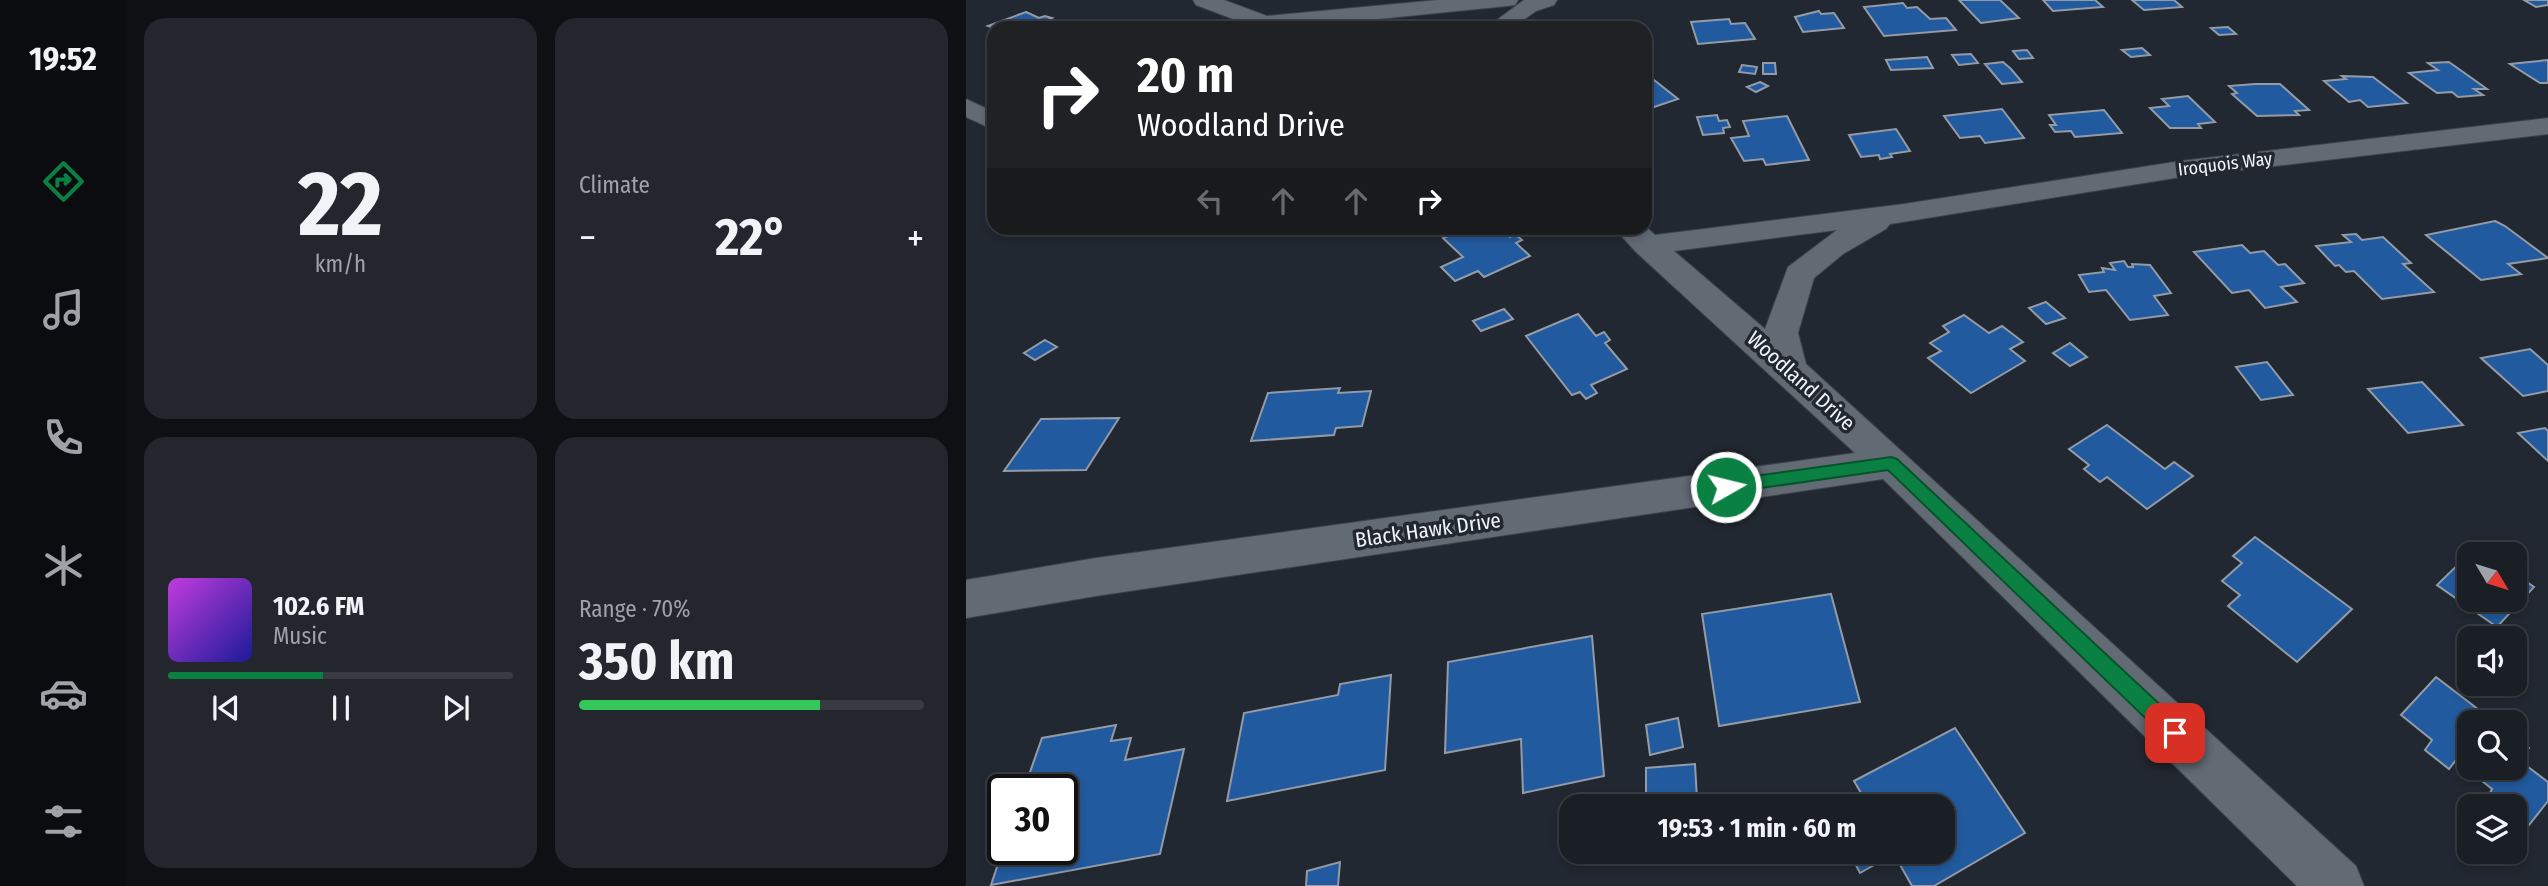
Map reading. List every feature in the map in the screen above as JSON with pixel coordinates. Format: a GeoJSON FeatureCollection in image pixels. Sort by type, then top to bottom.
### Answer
{"type":"FeatureCollection","features":[{"type":"Feature","properties":{"kind":"street"},"geometry":{"type":"LineString","coordinates":[[1204,0],[1259,21]]}},
{"type":"Feature","properties":{"kind":"street"},"geometry":{"type":"LineString","coordinates":[[1317,21],[1507,0]]}},
{"type":"Feature","properties":{"kind":"street"},"geometry":{"type":"LineString","coordinates":[[1507,21],[1528,6],[1546,0]]}},
{"type":"Feature","properties":{"kind":"street"},"geometry":{"type":"LineString","coordinates":[[966,107],[987,118]]}},
{"type":"Feature","properties":{"kind":"street","name":"Iroquois Way"},"geometry":{"type":"LineString","coordinates":[[1652,235],[1904,213],[2181,169],[2548,126]]}},
{"type":"Feature","properties":{"kind":"street","name":"Iroquois Way"},"geometry":{"type":"LineString","coordinates":[[1789,369],[1781,333],[1799,274],[1862,228],[1904,213]]}},
{"type":"Feature","properties":{"kind":"street","name":"Woodland Drive"},"geometry":{"type":"LineString","coordinates":[[1638,236],[1891,463],[2336,886]]}},
{"type":"Feature","properties":{"kind":"street","name":"Black Hawk Drive"},"geometry":{"type":"LineString","coordinates":[[966,599],[1110,575],[1891,463]]}},
{"type":"Feature","properties":{"kind":"building"},"geometry":{"type":"Polygon","coordinates":[[[1959,0],[2000,0],[2019,18],[1981,23],[1959,0]]]}},
{"type":"Feature","properties":{"kind":"building"},"geometry":{"type":"Polygon","coordinates":[[[2043,0],[2095,0],[2103,7],[2053,11],[2043,0]]]}},
{"type":"Feature","properties":{"kind":"building"},"geometry":{"type":"Polygon","coordinates":[[[2132,0],[2174,0],[2182,7],[2144,10],[2132,0]]]}},
{"type":"Feature","properties":{"kind":"building"},"geometry":{"type":"Polygon","coordinates":[[[2524,0],[2548,0],[2548,5],[2536,7],[2524,0]]]}},
{"type":"Feature","properties":{"kind":"building"},"geometry":{"type":"Polygon","coordinates":[[[1903,3],[1907,8],[1917,7],[1930,19],[1946,18],[1956,30],[1884,36],[1864,7],[1903,3]]]}},
{"type":"Feature","properties":{"kind":"building"},"geometry":{"type":"Polygon","coordinates":[[[1819,11],[1821,14],[1834,13],[1844,28],[1803,32],[1795,17],[1819,11]]]}},
{"type":"Feature","properties":{"kind":"building"},"geometry":{"type":"Polygon","coordinates":[[[1026,12],[1039,18],[1052,18],[1046,21],[1002,21],[1026,12]]]}},
{"type":"Feature","properties":{"kind":"building"},"geometry":{"type":"Polygon","coordinates":[[[1729,19],[1731,24],[1745,23],[1755,39],[1698,44],[1691,22],[1729,19]]]}},
{"type":"Feature","properties":{"kind":"building"},"geometry":{"type":"Polygon","coordinates":[[[2228,27],[2236,34],[2219,35],[2211,28],[2228,27]]]}},
{"type":"Feature","properties":{"kind":"building"},"geometry":{"type":"Polygon","coordinates":[[[2142,48],[2150,55],[2131,57],[2122,50],[2142,48]]]}},
{"type":"Feature","properties":{"kind":"building"},"geometry":{"type":"Polygon","coordinates":[[[2027,50],[2033,58],[2019,59],[2013,51],[2027,50]]]}},
{"type":"Feature","properties":{"kind":"building"},"geometry":{"type":"Polygon","coordinates":[[[1971,54],[1978,63],[1959,65],[1952,55],[1971,54]]]}},
{"type":"Feature","properties":{"kind":"building"},"geometry":{"type":"Polygon","coordinates":[[[1927,57],[1933,68],[1891,70],[1886,60],[1927,57]]]}},
{"type":"Feature","properties":{"kind":"building"},"geometry":{"type":"Polygon","coordinates":[[[2548,60],[2548,83],[2540,83],[2510,64],[2548,60]]]}},
{"type":"Feature","properties":{"kind":"building"},"geometry":{"type":"Polygon","coordinates":[[[2003,62],[2022,82],[2002,84],[1985,64],[2003,62]]]}},
{"type":"Feature","properties":{"kind":"building"},"geometry":{"type":"Polygon","coordinates":[[[2449,62],[2487,89],[2474,89],[2483,95],[2458,97],[2452,92],[2437,93],[2409,73],[2438,70],[2428,63],[2449,62]]]}},
{"type":"Feature","properties":{"kind":"building"},"geometry":{"type":"Polygon","coordinates":[[[1763,63],[1775,63],[1776,74],[1763,74],[1763,63]]]}},
{"type":"Feature","properties":{"kind":"building"},"geometry":{"type":"Polygon","coordinates":[[[1742,65],[1757,67],[1755,74],[1739,72],[1742,65]]]}},
{"type":"Feature","properties":{"kind":"building"},"geometry":{"type":"Polygon","coordinates":[[[2342,76],[2373,77],[2407,103],[2368,107],[2360,100],[2349,102],[2324,81],[2346,79],[2342,76]]]}},
{"type":"Feature","properties":{"kind":"building"},"geometry":{"type":"Polygon","coordinates":[[[1654,80],[1678,99],[1652,108],[1654,80]]]}},
{"type":"Feature","properties":{"kind":"building"},"geometry":{"type":"Polygon","coordinates":[[[1760,82],[1768,86],[1756,92],[1747,87],[1760,82]]]}},
{"type":"Feature","properties":{"kind":"building"},"geometry":{"type":"Polygon","coordinates":[[[2280,84],[2309,110],[2295,111],[2299,115],[2257,116],[2232,94],[2237,93],[2229,86],[2280,84]]]}},
{"type":"Feature","properties":{"kind":"building"},"geometry":{"type":"Polygon","coordinates":[[[2188,96],[2215,122],[2198,124],[2201,128],[2170,128],[2150,108],[2169,106],[2162,99],[2188,96]]]}},
{"type":"Feature","properties":{"kind":"building"},"geometry":{"type":"Polygon","coordinates":[[[2002,109],[2024,138],[1985,143],[1980,136],[1960,138],[1944,116],[2002,109]]]}},
{"type":"Feature","properties":{"kind":"building"},"geometry":{"type":"Polygon","coordinates":[[[2104,110],[2122,133],[2075,137],[2071,131],[2055,132],[2050,125],[2056,125],[2049,115],[2104,110]]]}},
{"type":"Feature","properties":{"kind":"building"},"geometry":{"type":"Polygon","coordinates":[[[1717,115],[1719,121],[1727,120],[1730,127],[1723,128],[1724,133],[1703,135],[1697,117],[1717,115]]]}},
{"type":"Feature","properties":{"kind":"building"},"geometry":{"type":"Polygon","coordinates":[[[1787,116],[1809,160],[1766,165],[1763,159],[1744,161],[1731,138],[1749,136],[1743,121],[1787,116]]]}},
{"type":"Feature","properties":{"kind":"building"},"geometry":{"type":"Polygon","coordinates":[[[1896,129],[1910,151],[1890,154],[1892,157],[1880,159],[1879,155],[1861,157],[1849,135],[1896,129]]]}},
{"type":"Feature","properties":{"kind":"building"},"geometry":{"type":"Polygon","coordinates":[[[2495,221],[2548,258],[2508,264],[2521,274],[2481,280],[2426,235],[2495,221]]]}},
{"type":"Feature","properties":{"kind":"building"},"geometry":{"type":"Polygon","coordinates":[[[2356,234],[2362,240],[2383,237],[2411,263],[2403,264],[2434,292],[2382,299],[2354,271],[2346,272],[2339,265],[2335,266],[2316,246],[2351,242],[2343,235],[2356,234]]]}},
{"type":"Feature","properties":{"kind":"building"},"geometry":{"type":"Polygon","coordinates":[[[1451,235],[1516,235],[1522,240],[1516,243],[1530,256],[1484,277],[1478,271],[1455,281],[1441,267],[1463,257],[1443,238],[1451,235]]]}},
{"type":"Feature","properties":{"kind":"building"},"geometry":{"type":"Polygon","coordinates":[[[2242,245],[2250,253],[2264,251],[2278,265],[2285,264],[2304,283],[2281,287],[2297,302],[2265,308],[2249,290],[2232,293],[2194,252],[2242,245]]]}},
{"type":"Feature","properties":{"kind":"building"},"geometry":{"type":"Polygon","coordinates":[[[2124,261],[2128,267],[2133,267],[2132,264],[2150,265],[2171,293],[2154,296],[2168,315],[2130,320],[2106,290],[2089,292],[2079,275],[2104,272],[2102,268],[2115,270],[2110,263],[2124,261]]]}},
{"type":"Feature","properties":{"kind":"building"},"geometry":{"type":"Polygon","coordinates":[[[2046,302],[2065,318],[2046,324],[2029,308],[2046,302]]]}},
{"type":"Feature","properties":{"kind":"building"},"geometry":{"type":"Polygon","coordinates":[[[1504,309],[1513,319],[1481,331],[1473,321],[1504,309]]]}},
{"type":"Feature","properties":{"kind":"building"},"geometry":{"type":"Polygon","coordinates":[[[1578,314],[1596,336],[1604,332],[1610,340],[1605,343],[1627,369],[1591,385],[1597,393],[1586,399],[1580,392],[1572,395],[1526,336],[1578,314]]]}},
{"type":"Feature","properties":{"kind":"building"},"geometry":{"type":"Polygon","coordinates":[[[1964,315],[1989,333],[2002,326],[2023,342],[2010,349],[2025,361],[1971,393],[1928,358],[1941,351],[1930,343],[1949,332],[1943,326],[1964,315]]]}},
{"type":"Feature","properties":{"kind":"building"},"geometry":{"type":"Polygon","coordinates":[[[1045,340],[1057,347],[1035,360],[1024,353],[1045,340]]]}},
{"type":"Feature","properties":{"kind":"building"},"geometry":{"type":"Polygon","coordinates":[[[2070,343],[2087,357],[2070,366],[2053,353],[2070,343]]]}},
{"type":"Feature","properties":{"kind":"building"},"geometry":{"type":"Polygon","coordinates":[[[2530,349],[2548,365],[2548,391],[2523,396],[2481,358],[2530,349]]]}},
{"type":"Feature","properties":{"kind":"building"},"geometry":{"type":"Polygon","coordinates":[[[2267,362],[2293,395],[2261,400],[2236,367],[2267,362]]]}},
{"type":"Feature","properties":{"kind":"building"},"geometry":{"type":"Polygon","coordinates":[[[2422,382],[2463,425],[2408,433],[2368,389],[2422,382]]]}},
{"type":"Feature","properties":{"kind":"building"},"geometry":{"type":"Polygon","coordinates":[[[1340,388],[1338,393],[1371,391],[1362,426],[1336,428],[1334,435],[1251,441],[1268,393],[1340,388]]]}},
{"type":"Feature","properties":{"kind":"building"},"geometry":{"type":"Polygon","coordinates":[[[1119,418],[1086,470],[1004,471],[1041,419],[1119,418]]]}},
{"type":"Feature","properties":{"kind":"building"},"geometry":{"type":"Polygon","coordinates":[[[2107,425],[2165,469],[2174,462],[2193,476],[2147,509],[2107,477],[2100,482],[2084,469],[2089,465],[2069,449],[2107,425]]]}},
{"type":"Feature","properties":{"kind":"building"},"geometry":{"type":"Polygon","coordinates":[[[2545,428],[2548,431],[2548,461],[2518,433],[2545,428]]]}},
{"type":"Feature","properties":{"kind":"building"},"geometry":{"type":"Polygon","coordinates":[[[2255,537],[2352,609],[2297,662],[2228,606],[2240,595],[2222,581],[2242,563],[2233,556],[2255,537]]]}},
{"type":"Feature","properties":{"kind":"building"},"geometry":{"type":"Polygon","coordinates":[[[2457,566],[2457,599],[2437,585],[2457,566]]]}},
{"type":"Feature","properties":{"kind":"building"},"geometry":{"type":"Polygon","coordinates":[[[2527,582],[2534,587],[2527,595],[2527,582]]]}},
{"type":"Feature","properties":{"kind":"building"},"geometry":{"type":"Polygon","coordinates":[[[1831,594],[1860,702],[1719,726],[1702,614],[1831,594]]]}},
{"type":"Feature","properties":{"kind":"building"},"geometry":{"type":"Polygon","coordinates":[[[2476,612],[2511,612],[2496,626],[2476,612]]]}},
{"type":"Feature","properties":{"kind":"building"},"geometry":{"type":"Polygon","coordinates":[[[1592,636],[1604,776],[1523,793],[1521,739],[1445,753],[1448,662],[1592,636]]]}},
{"type":"Feature","properties":{"kind":"building"},"geometry":{"type":"Polygon","coordinates":[[[1391,675],[1385,770],[1227,801],[1244,713],[1338,695],[1340,684],[1391,675]]]}},
{"type":"Feature","properties":{"kind":"building"},"geometry":{"type":"Polygon","coordinates":[[[2436,677],[2457,693],[2457,696],[2479,710],[2457,710],[2457,761],[2449,769],[2425,750],[2432,740],[2401,715],[2436,677]]]}},
{"type":"Feature","properties":{"kind":"building"},"geometry":{"type":"Polygon","coordinates":[[[1678,718],[1683,747],[1650,755],[1646,725],[1678,718]]]}},
{"type":"Feature","properties":{"kind":"building"},"geometry":{"type":"Polygon","coordinates":[[[1116,725],[1111,741],[1131,738],[1125,760],[1184,749],[1160,854],[991,885],[998,865],[1078,865],[1078,774],[1029,774],[1042,738],[1116,725]]]}},
{"type":"Feature","properties":{"kind":"building"},"geometry":{"type":"Polygon","coordinates":[[[1955,728],[2025,833],[1934,886],[1912,886],[1900,864],[1955,864],[1955,794],[1862,794],[1854,781],[1955,728]]]}},
{"type":"Feature","properties":{"kind":"building"},"geometry":{"type":"Polygon","coordinates":[[[1695,764],[1697,794],[1646,794],[1646,768],[1695,764]]]}},
{"type":"Feature","properties":{"kind":"building"},"geometry":{"type":"Polygon","coordinates":[[[2527,766],[2548,782],[2548,801],[2529,825],[2527,794],[2491,794],[2492,789],[2481,780],[2527,780],[2527,766]]]}},
{"type":"Feature","properties":{"kind":"building"},"geometry":{"type":"Polygon","coordinates":[[[1340,862],[1338,886],[1306,886],[1307,871],[1340,862]]]}},
{"type":"Feature","properties":{"kind":"building"},"geometry":{"type":"Polygon","coordinates":[[[1855,864],[1876,864],[1860,873],[1855,864]]]}},
{"type":"Feature","properties":{"kind":"route"},"geometry":{"type":"LineString","coordinates":[[1726,487],[1891,463],[2175,733]]}}]}
